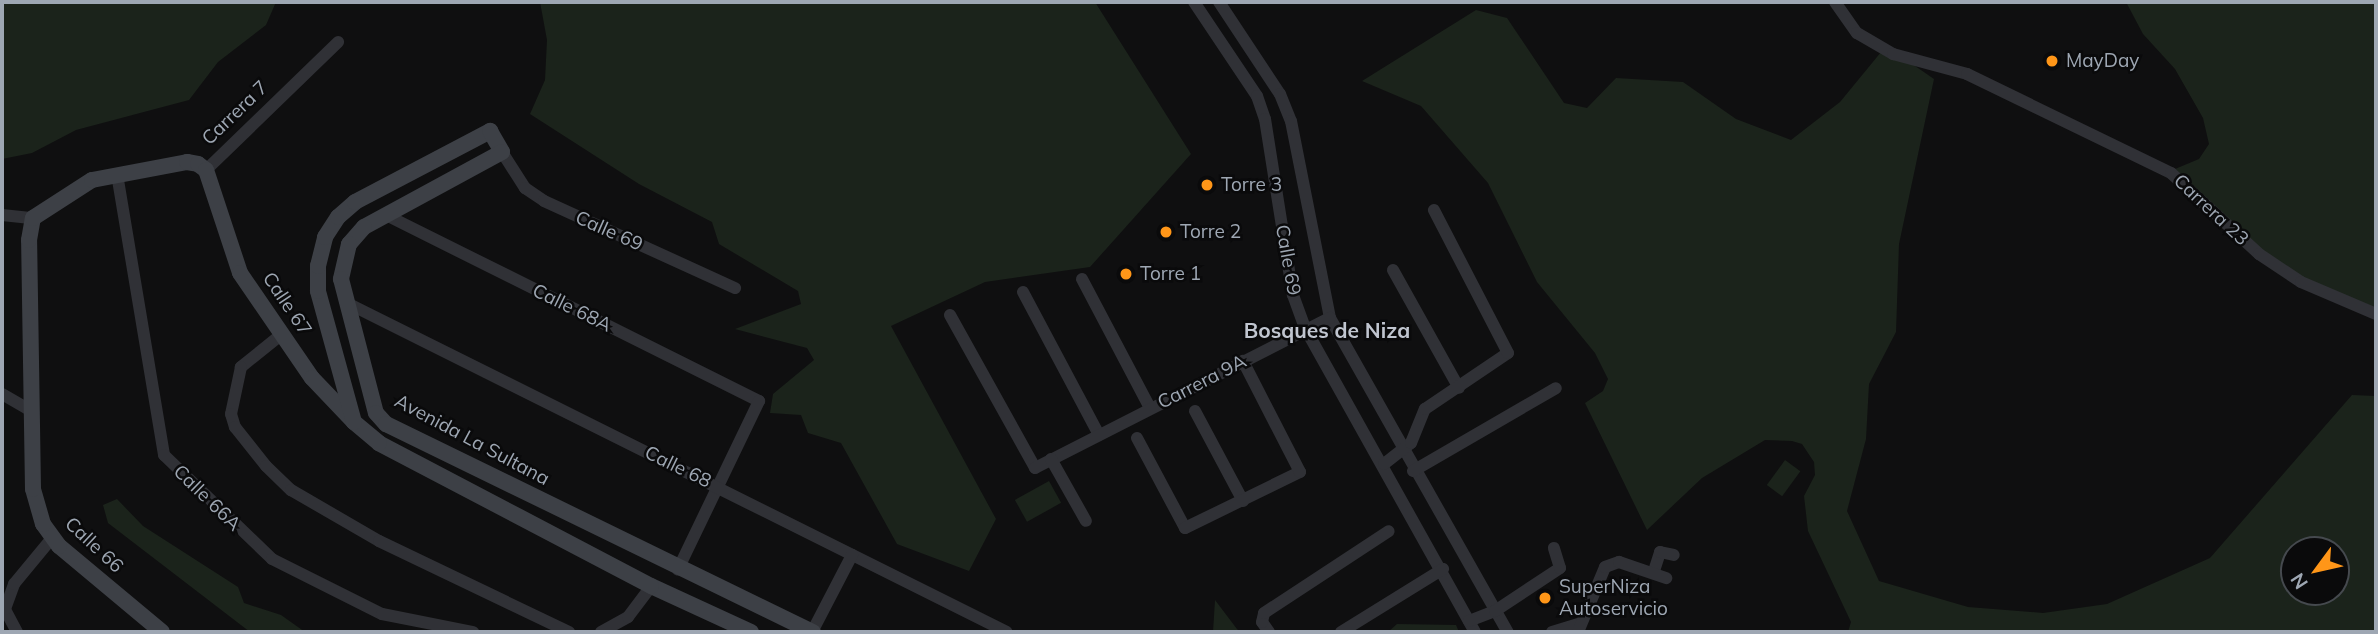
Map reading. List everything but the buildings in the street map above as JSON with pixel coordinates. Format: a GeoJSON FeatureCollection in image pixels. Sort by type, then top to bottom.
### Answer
{"type":"FeatureCollection","features":[{"type":"Feature","properties":{"kind":"street","name":"Calle 69"},"geometry":{"type":"LineString","coordinates":[[1194,2],[1257,96],[1265,119],[1293,295],[1305,328],[1443,569],[1472,627]]}},
{"type":"Feature","properties":{"kind":"street","name":"Calle 69"},"geometry":{"type":"LineString","coordinates":[[1219,2],[1280,94],[1291,121],[1329,318],[1407,448],[1413,471],[1508,632]]}},
{"type":"Feature","properties":{"kind":"street","name":"Carrera 23"},"geometry":{"type":"LineString","coordinates":[[1835,2],[1857,33],[1876,46],[1967,74],[2171,173],[2259,254],[2301,282],[2376,314]]}},
{"type":"Feature","properties":{"kind":"street","name":"Carrera 7"},"geometry":{"type":"LineString","coordinates":[[33,218],[78,187],[117,174],[187,162],[206,170],[338,42]]}},
{"type":"Feature","properties":{"kind":"street"},"geometry":{"type":"LineString","coordinates":[[502,152],[490,131],[355,202],[338,217],[326,237],[318,266],[318,291],[354,422],[379,443],[651,586],[751,632]]}},
{"type":"Feature","properties":{"kind":"street","name":"Calle 69"},"geometry":{"type":"LineString","coordinates":[[502,152],[525,188],[544,201],[735,288]]}},
{"type":"Feature","properties":{"kind":"street","name":"Avenida La Sultana"},"geometry":{"type":"LineString","coordinates":[[502,152],[364,227],[349,244],[341,279],[376,413],[387,424],[678,569],[812,632]]}},
{"type":"Feature","properties":{"kind":"street","name":"Calle 67"},"geometry":{"type":"LineString","coordinates":[[206,170],[240,272],[312,378],[354,422]]}},
{"type":"Feature","properties":{"kind":"street","name":"Calle 66A"},"geometry":{"type":"LineString","coordinates":[[117,174],[164,455],[272,559],[382,614],[473,632]]}},
{"type":"Feature","properties":{"kind":"street"},"geometry":{"type":"LineString","coordinates":[[1384,464],[1407,448],[1425,409],[1505,357],[1509,348],[1434,211]]}},
{"type":"Feature","properties":{"kind":"street"},"geometry":{"type":"LineString","coordinates":[[2,215],[33,218]]}},
{"type":"Feature","properties":{"kind":"street","name":"Calle 68A"},"geometry":{"type":"LineString","coordinates":[[386,215],[759,401],[717,487]]}},
{"type":"Feature","properties":{"kind":"street","name":"Calle 66"},"geometry":{"type":"LineString","coordinates":[[33,218],[29,240],[33,489],[52,538],[162,632]]}},
{"type":"Feature","properties":{"kind":"street"},"geometry":{"type":"LineString","coordinates":[[1393,270],[1459,388]]}},
{"type":"Feature","properties":{"kind":"street"},"geometry":{"type":"LineString","coordinates":[[1082,279],[1150,408]]}},
{"type":"Feature","properties":{"kind":"street"},"geometry":{"type":"LineString","coordinates":[[1023,292],[1099,435]]}},
{"type":"Feature","properties":{"kind":"street","name":"Calle 68"},"geometry":{"type":"LineString","coordinates":[[347,303],[1007,632]]}},
{"type":"Feature","properties":{"kind":"street"},"geometry":{"type":"LineString","coordinates":[[950,315],[1035,468],[1051,459],[1086,521]]}},
{"type":"Feature","properties":{"kind":"street","name":"Carrera 9A"},"geometry":{"type":"LineString","coordinates":[[1051,459],[1329,318]]}},
{"type":"Feature","properties":{"kind":"street"},"geometry":{"type":"LineString","coordinates":[[282,334],[241,368],[231,414],[235,427],[291,490],[379,541],[569,632]]}},
{"type":"Feature","properties":{"kind":"street"},"geometry":{"type":"LineString","coordinates":[[1137,438],[1185,528],[1300,471],[1243,361]]}},
{"type":"Feature","properties":{"kind":"street"},"geometry":{"type":"LineString","coordinates":[[1413,471],[1556,388]]}},
{"type":"Feature","properties":{"kind":"street"},"geometry":{"type":"LineString","coordinates":[[2,394],[33,412]]}},
{"type":"Feature","properties":{"kind":"street"},"geometry":{"type":"LineString","coordinates":[[1195,411],[1244,500]]}},
{"type":"Feature","properties":{"kind":"street"},"geometry":{"type":"LineString","coordinates":[[354,422],[376,413]]}},
{"type":"Feature","properties":{"kind":"street"},"geometry":{"type":"LineString","coordinates":[[678,569],[717,487]]}},
{"type":"Feature","properties":{"kind":"street"},"geometry":{"type":"LineString","coordinates":[[1269,632],[1262,622],[1264,613],[1389,531]]}},
{"type":"Feature","properties":{"kind":"street"},"geometry":{"type":"LineString","coordinates":[[16,632],[5,609],[14,584],[52,538]]}},
{"type":"Feature","properties":{"kind":"street"},"geometry":{"type":"LineString","coordinates":[[1472,627],[1560,568],[1555,548]]}},
{"type":"Feature","properties":{"kind":"street"},"geometry":{"type":"LineString","coordinates":[[1654,571],[1660,552],[1674,555]]}},
{"type":"Feature","properties":{"kind":"street"},"geometry":{"type":"LineString","coordinates":[[812,632],[852,555]]}},
{"type":"Feature","properties":{"kind":"street"},"geometry":{"type":"LineString","coordinates":[[1552,632],[1580,628],[1605,567],[1619,562],[1654,571],[1666,578]]}},
{"type":"Feature","properties":{"kind":"street"},"geometry":{"type":"LineString","coordinates":[[1341,632],[1443,569]]}},
{"type":"Feature","properties":{"kind":"street"},"geometry":{"type":"LineString","coordinates":[[601,632],[628,617],[651,586]]}},
{"type":"Feature","properties":{"kind":"shaded area"},"geometry":{"type":"Polygon","coordinates":[[[2,2],[276,2],[266,25],[218,62],[189,100],[76,130],[32,153],[2,159],[2,2]]]}},
{"type":"Feature","properties":{"kind":"shaded area"},"geometry":{"type":"Polygon","coordinates":[[[540,2],[1095,2],[1191,154],[1090,267],[985,282],[891,326],[996,519],[969,571],[897,544],[841,443],[808,433],[801,415],[770,413],[773,394],[814,360],[807,348],[735,329],[801,304],[798,291],[719,244],[712,222],[639,184],[530,114],[545,80],[547,40],[540,2]]]}},
{"type":"Feature","properties":{"kind":"shaded area"},"geometry":{"type":"Polygon","coordinates":[[[2126,2],[2376,2],[2376,310],[2306,279],[2260,249],[2175,169],[2199,159],[2209,144],[2203,118],[2175,69],[2143,34],[2126,2]]]}},
{"type":"Feature","properties":{"kind":"shaded area"},"geometry":{"type":"Polygon","coordinates":[[[1476,10],[1507,18],[1564,103],[1587,108],[1616,78],[1683,82],[1736,119],[1791,140],[1840,102],[1886,46],[1934,79],[1899,244],[1896,332],[1869,384],[1866,439],[1847,511],[1879,581],[1968,607],[2043,613],[2107,604],[2210,558],[2352,395],[2376,396],[2376,632],[1848,632],[1851,622],[1808,531],[1804,496],[1815,475],[1814,462],[1802,444],[1792,441],[1765,440],[1702,478],[1647,530],[1585,403],[1603,391],[1608,379],[1595,353],[1537,282],[1488,183],[1421,106],[1362,81],[1476,10]]]}},
{"type":"Feature","properties":{"kind":"shaded area"},"geometry":{"type":"Polygon","coordinates":[[[1785,460],[1800,471],[1782,496],[1767,485],[1785,460]]]}},
{"type":"Feature","properties":{"kind":"shaded area"},"geometry":{"type":"Polygon","coordinates":[[[1049,481],[1061,503],[1027,522],[1015,500],[1049,481]]]}},
{"type":"Feature","properties":{"kind":"shaded area"},"geometry":{"type":"Polygon","coordinates":[[[117,499],[143,526],[238,587],[244,603],[281,615],[305,632],[250,632],[108,523],[103,505],[117,499]]]}},
{"type":"Feature","properties":{"kind":"shaded area"},"geometry":{"type":"Polygon","coordinates":[[[1215,600],[1237,629],[1240,632],[1213,632],[1215,600]]]}},
{"type":"Feature","properties":{"kind":"shaded area"},"geometry":{"type":"Polygon","coordinates":[[[1397,624],[1456,625],[1459,632],[1388,632],[1397,624]]]}},
{"type":"Feature","properties":{"kind":"place","name":"MayDay"},"geometry":{"type":"Point","coordinates":[2052,61]}},
{"type":"Feature","properties":{"kind":"place","name":"Torre 3"},"geometry":{"type":"Point","coordinates":[1207,185]}},
{"type":"Feature","properties":{"kind":"place","name":"Torre 2"},"geometry":{"type":"Point","coordinates":[1166,232]}},
{"type":"Feature","properties":{"kind":"place","name":"Torre 1"},"geometry":{"type":"Point","coordinates":[1126,274]}},
{"type":"Feature","properties":{"kind":"place","name":"SuperNiza Autoservicio"},"geometry":{"type":"Point","coordinates":[1545,598]}},
{"type":"Feature","properties":{"kind":"district","name":"Bosques de Niza"},"geometry":{"type":"Point","coordinates":[1327,330]}}]}
